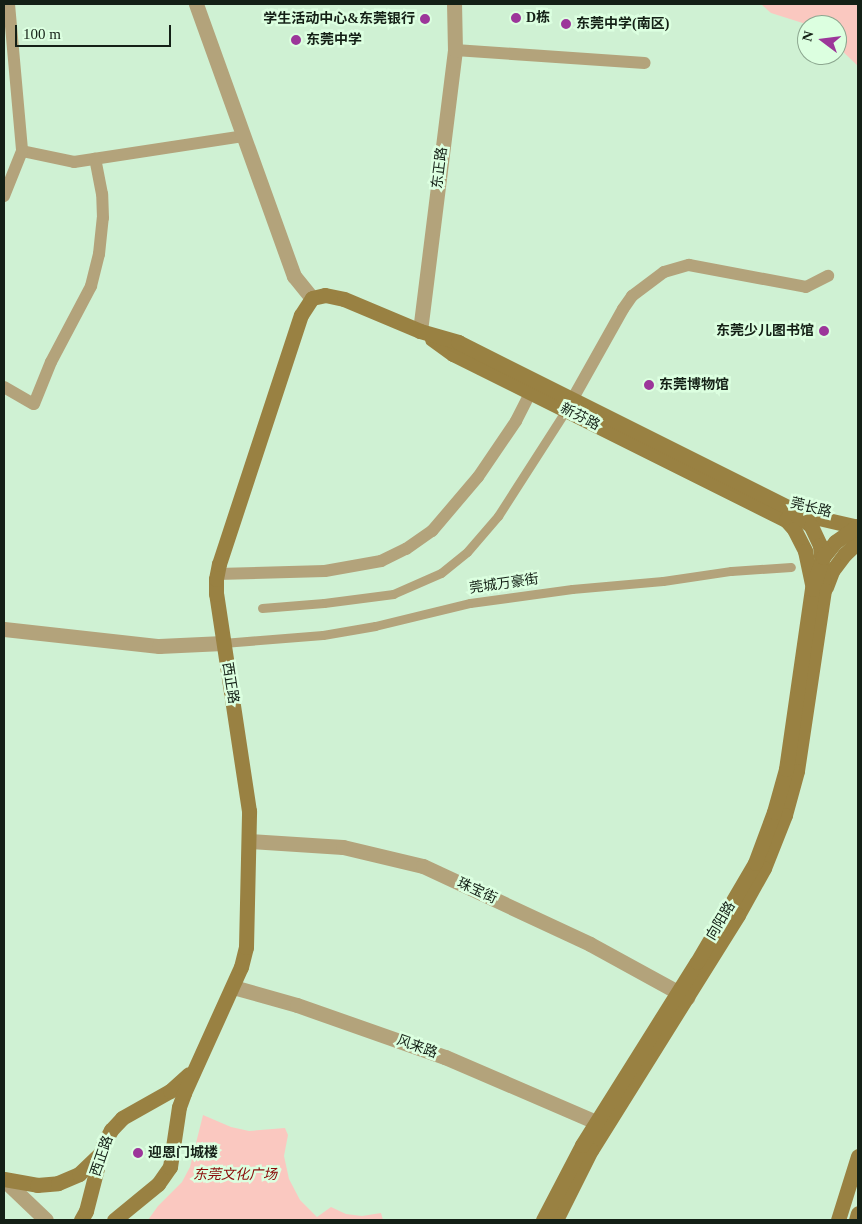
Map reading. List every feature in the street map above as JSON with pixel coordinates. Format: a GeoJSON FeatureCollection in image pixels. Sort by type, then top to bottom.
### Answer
{"type":"FeatureCollection","features":[{"type":"Feature","properties":{"kind":"main road","name":"新芬路"},"geometry":{"type":"LineString","coordinates":[[312,298],[325,295],[344,299],[420,331],[458,342],[533,387],[745,493]]}},
{"type":"Feature","properties":{"kind":"main road","name":"西正路"},"geometry":{"type":"LineString","coordinates":[[114,1220],[134,1205],[165,1176],[170,1167],[179,1108],[192,1072],[233,987],[246,947],[250,841],[246,784],[216,594],[217,574],[302,315],[312,298]]}},
{"type":"Feature","properties":{"kind":"main road"},"geometry":{"type":"LineString","coordinates":[[745,493],[765,496],[794,512],[810,526],[820,545],[823,557],[818,590]]}},
{"type":"Feature","properties":{"kind":"main road"},"geometry":{"type":"LineString","coordinates":[[745,493],[794,512],[858,528]]}},
{"type":"Feature","properties":{"kind":"main road"},"geometry":{"type":"LineString","coordinates":[[745,493],[794,529],[818,590]]}},
{"type":"Feature","properties":{"kind":"main road","name":"莞长路"},"geometry":{"type":"LineString","coordinates":[[765,496],[858,528]]}},
{"type":"Feature","properties":{"kind":"main road"},"geometry":{"type":"LineString","coordinates":[[818,590],[845,554],[858,528]]}},
{"type":"Feature","properties":{"kind":"main road"},"geometry":{"type":"LineString","coordinates":[[823,557],[835,542],[858,528]]}},
{"type":"Feature","properties":{"kind":"main road","name":"向阳路"},"geometry":{"type":"LineString","coordinates":[[556,1220],[591,1150],[682,994],[755,863],[774,812],[786,769],[818,590]]}},
{"type":"Feature","properties":{"kind":"main road","name":"向阳路"},"geometry":{"type":"LineString","coordinates":[[543,1220],[596,1122],[682,994]]}},
{"type":"Feature","properties":{"kind":"main road","name":"西正路"},"geometry":{"type":"LineString","coordinates":[[81,1220],[86,1211],[100,1154],[107,1136],[116,1123],[170,1091],[192,1072]]}},
{"type":"Feature","properties":{"kind":"main road"},"geometry":{"type":"LineString","coordinates":[[4,1179],[37,1185],[58,1183],[79,1174],[100,1154]]}},
{"type":"Feature","properties":{"kind":"main road"},"geometry":{"type":"LineString","coordinates":[[838,1220],[858,1156]]}},
{"type":"Feature","properties":{"kind":"main road"},"geometry":{"type":"LineString","coordinates":[[127,1220],[134,1205]]}},
{"type":"Feature","properties":{"kind":"main road"},"geometry":{"type":"LineString","coordinates":[[856,1220],[858,1214]]}},
{"type":"Feature","properties":{"kind":"street"},"geometry":{"type":"LineString","coordinates":[[4,196],[22,151],[9,4]]}},
{"type":"Feature","properties":{"kind":"street"},"geometry":{"type":"LineString","coordinates":[[196,4],[294,276],[312,298]]}},
{"type":"Feature","properties":{"kind":"street","name":"东正路"},"geometry":{"type":"LineString","coordinates":[[420,331],[455,50],[454,4]]}},
{"type":"Feature","properties":{"kind":"street"},"geometry":{"type":"LineString","coordinates":[[455,50],[645,63]]}},
{"type":"Feature","properties":{"kind":"street"},"geometry":{"type":"LineString","coordinates":[[22,151],[74,162],[243,136]]}},
{"type":"Feature","properties":{"kind":"street"},"geometry":{"type":"LineString","coordinates":[[4,387],[34,404],[51,362],[91,286],[99,254],[104,218],[102,194],[95,159]]}},
{"type":"Feature","properties":{"kind":"street"},"geometry":{"type":"LineString","coordinates":[[262,608],[324,603],[393,594],[441,573],[467,552],[498,516],[569,405],[632,296],[664,272],[688,265],[806,287],[828,276]]}},
{"type":"Feature","properties":{"kind":"street"},"geometry":{"type":"LineString","coordinates":[[217,574],[325,571],[382,561],[406,550],[432,531],[472,485],[516,421],[533,387]]}},
{"type":"Feature","properties":{"kind":"street","name":"莞城万豪街"},"geometry":{"type":"LineString","coordinates":[[223,644],[323,635],[375,626],[470,603],[563,590],[731,571],[791,567]]}},
{"type":"Feature","properties":{"kind":"street"},"geometry":{"type":"LineString","coordinates":[[4,629],[159,646],[223,644]]}},
{"type":"Feature","properties":{"kind":"street","name":"珠宝街"},"geometry":{"type":"LineString","coordinates":[[250,841],[343,846],[423,866],[590,944],[682,994]]}},
{"type":"Feature","properties":{"kind":"street","name":"风来路"},"geometry":{"type":"LineString","coordinates":[[233,987],[297,1005],[445,1057],[596,1122]]}},
{"type":"Feature","properties":{"kind":"street"},"geometry":{"type":"LineString","coordinates":[[4,1179],[40,1217]]}},
{"type":"Feature","properties":{"kind":"green space"},"geometry":{"type":"Polygon","coordinates":[[[761,4],[858,4],[858,66],[847,56],[847,15],[797,15],[797,21],[771,13],[761,4]]]}},
{"type":"Feature","properties":{"kind":"green space","name":"东莞文化广场"},"geometry":{"type":"Polygon","coordinates":[[[203,1115],[231,1127],[249,1131],[285,1128],[288,1135],[284,1156],[289,1179],[300,1200],[317,1217],[331,1207],[346,1214],[362,1216],[381,1213],[383,1220],[148,1220],[158,1206],[182,1182],[190,1167],[203,1115]]]}},
{"type":"Feature","properties":{"kind":"place","name":"D栋"},"geometry":{"type":"Point","coordinates":[516,18]}},
{"type":"Feature","properties":{"kind":"place","name":"学生活动中心&东莞银行"},"geometry":{"type":"Point","coordinates":[425,19]}},
{"type":"Feature","properties":{"kind":"place","name":"东莞中学(南区)"},"geometry":{"type":"Point","coordinates":[566,24]}},
{"type":"Feature","properties":{"kind":"place","name":"东莞中学"},"geometry":{"type":"Point","coordinates":[296,40]}},
{"type":"Feature","properties":{"kind":"place","name":"东莞少儿图书馆"},"geometry":{"type":"Point","coordinates":[824,331]}},
{"type":"Feature","properties":{"kind":"place","name":"东莞博物馆"},"geometry":{"type":"Point","coordinates":[649,385]}},
{"type":"Feature","properties":{"kind":"place","name":"迎恩门城楼"},"geometry":{"type":"Point","coordinates":[138,1153]}}]}
